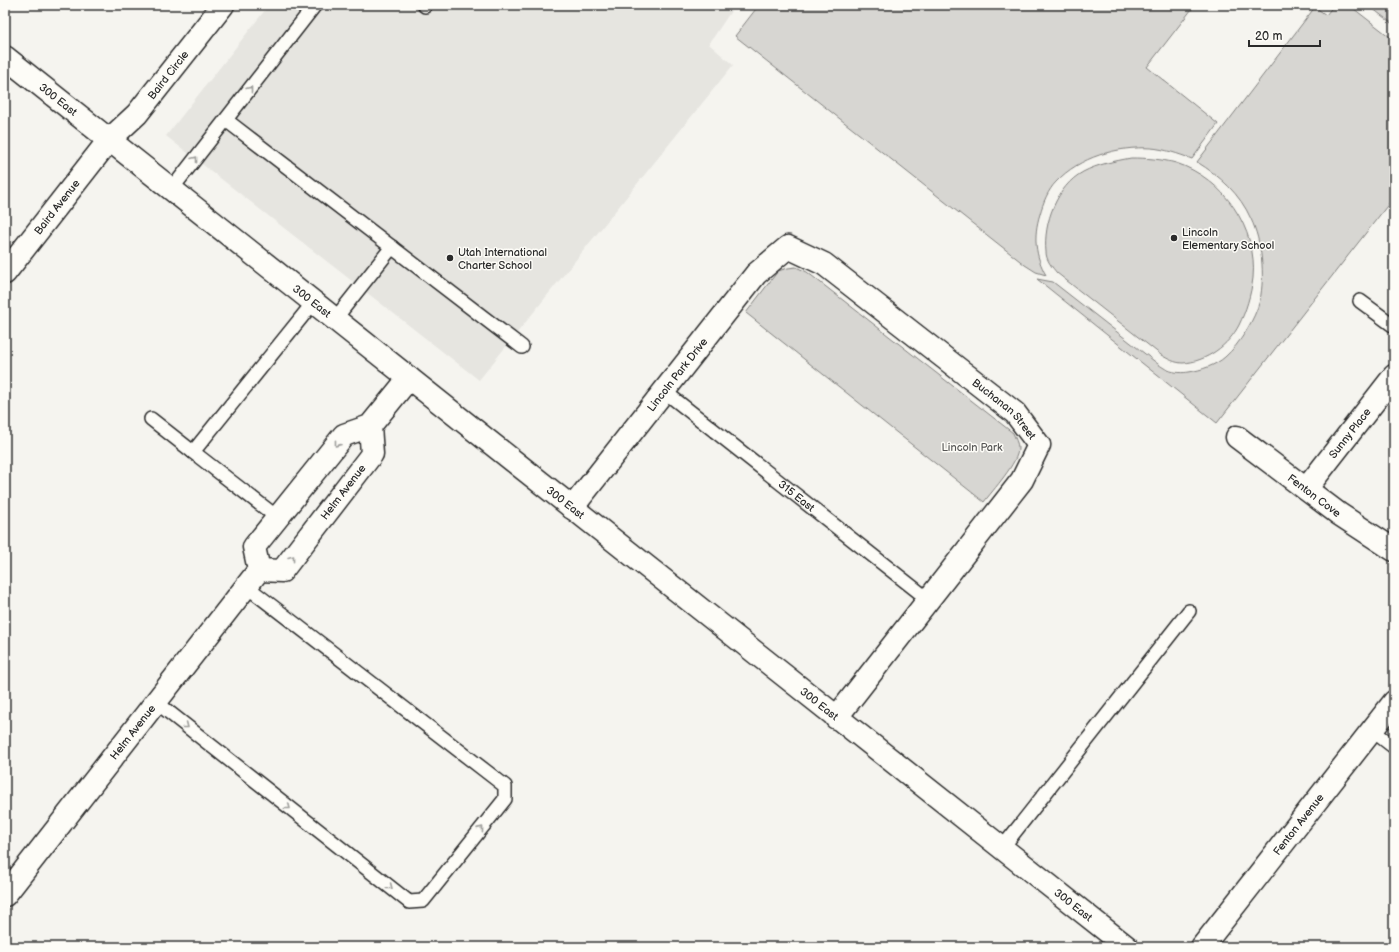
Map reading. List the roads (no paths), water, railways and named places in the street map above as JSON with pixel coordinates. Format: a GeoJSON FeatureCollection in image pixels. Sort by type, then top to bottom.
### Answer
{"type":"FeatureCollection","features":[{"type":"Feature","properties":{"kind":"street","name":"Baird Circle"},"geometry":{"type":"LineString","coordinates":[[109,140],[137,114],[223,5]]}},
{"type":"Feature","properties":{"kind":"street","name":"300 East"},"geometry":{"type":"LineString","coordinates":[[5,57],[1126,947]]}},
{"type":"Feature","properties":{"kind":"street","name":"Baird Avenue"},"geometry":{"type":"LineString","coordinates":[[5,273],[109,140]]}},
{"type":"Feature","properties":{"kind":"street","name":"Lincoln Park Drive"},"geometry":{"type":"LineString","coordinates":[[572,508],[756,274],[788,247]]}},
{"type":"Feature","properties":{"kind":"street","name":"Buchanan Street"},"geometry":{"type":"LineString","coordinates":[[788,247],[824,264],[1015,412],[1039,445],[1022,480],[836,718]]}},
{"type":"Feature","properties":{"kind":"street","name":"Sunny Place"},"geometry":{"type":"LineString","coordinates":[[1306,489],[1394,376]]}},
{"type":"Feature","properties":{"kind":"street"},"geometry":{"type":"LineString","coordinates":[[253,578],[254,547],[344,435],[370,426],[409,378]]}},
{"type":"Feature","properties":{"kind":"street","name":"Helm Avenue"},"geometry":{"type":"LineString","coordinates":[[5,895],[253,578],[282,571],[372,454],[370,426]]}},
{"type":"Feature","properties":{"kind":"street","name":"Fenton Cove"},"geometry":{"type":"LineString","coordinates":[[1237,437],[1339,514],[1394,550]]}},
{"type":"Feature","properties":{"kind":"street","name":"Fenton Avenue"},"geometry":{"type":"LineString","coordinates":[[1202,947],[1394,702]]}},
{"type":"Feature","properties":{"kind":"lane"},"geometry":{"type":"LineString","coordinates":[[172,190],[315,5]]}},
{"type":"Feature","properties":{"kind":"lane"},"geometry":{"type":"LineString","coordinates":[[226,120],[522,348]]}},
{"type":"Feature","properties":{"kind":"lane"},"geometry":{"type":"LineString","coordinates":[[334,319],[392,247]]}},
{"type":"Feature","properties":{"kind":"lane"},"geometry":{"type":"LineString","coordinates":[[1360,301],[1394,326]]}},
{"type":"Feature","properties":{"kind":"lane"},"geometry":{"type":"LineString","coordinates":[[193,452],[313,302]]}},
{"type":"Feature","properties":{"kind":"lane","name":"315 East"},"geometry":{"type":"LineString","coordinates":[[664,391],[929,600]]}},
{"type":"Feature","properties":{"kind":"lane"},"geometry":{"type":"LineString","coordinates":[[151,419],[278,518]]}},
{"type":"Feature","properties":{"kind":"lane"},"geometry":{"type":"LineString","coordinates":[[156,702],[409,902],[423,901],[505,799],[505,786],[253,578]]}},
{"type":"Feature","properties":{"kind":"lane"},"geometry":{"type":"LineString","coordinates":[[1002,848],[1189,611]]}},
{"type":"Feature","properties":{"kind":"lane"},"geometry":{"type":"LineString","coordinates":[[1372,730],[1394,747]]}},
{"type":"Feature","properties":{"kind":"place","name":"Lincoln Elementary School"},"geometry":{"type":"Point","coordinates":[1174,238]}},
{"type":"Feature","properties":{"kind":"place","name":"Utah International Charter School"},"geometry":{"type":"Point","coordinates":[450,258]}},
{"type":"Feature","properties":{"kind":"park label","name":"Lincoln Park"},"geometry":{"type":"Point","coordinates":[972,447]}}]}
